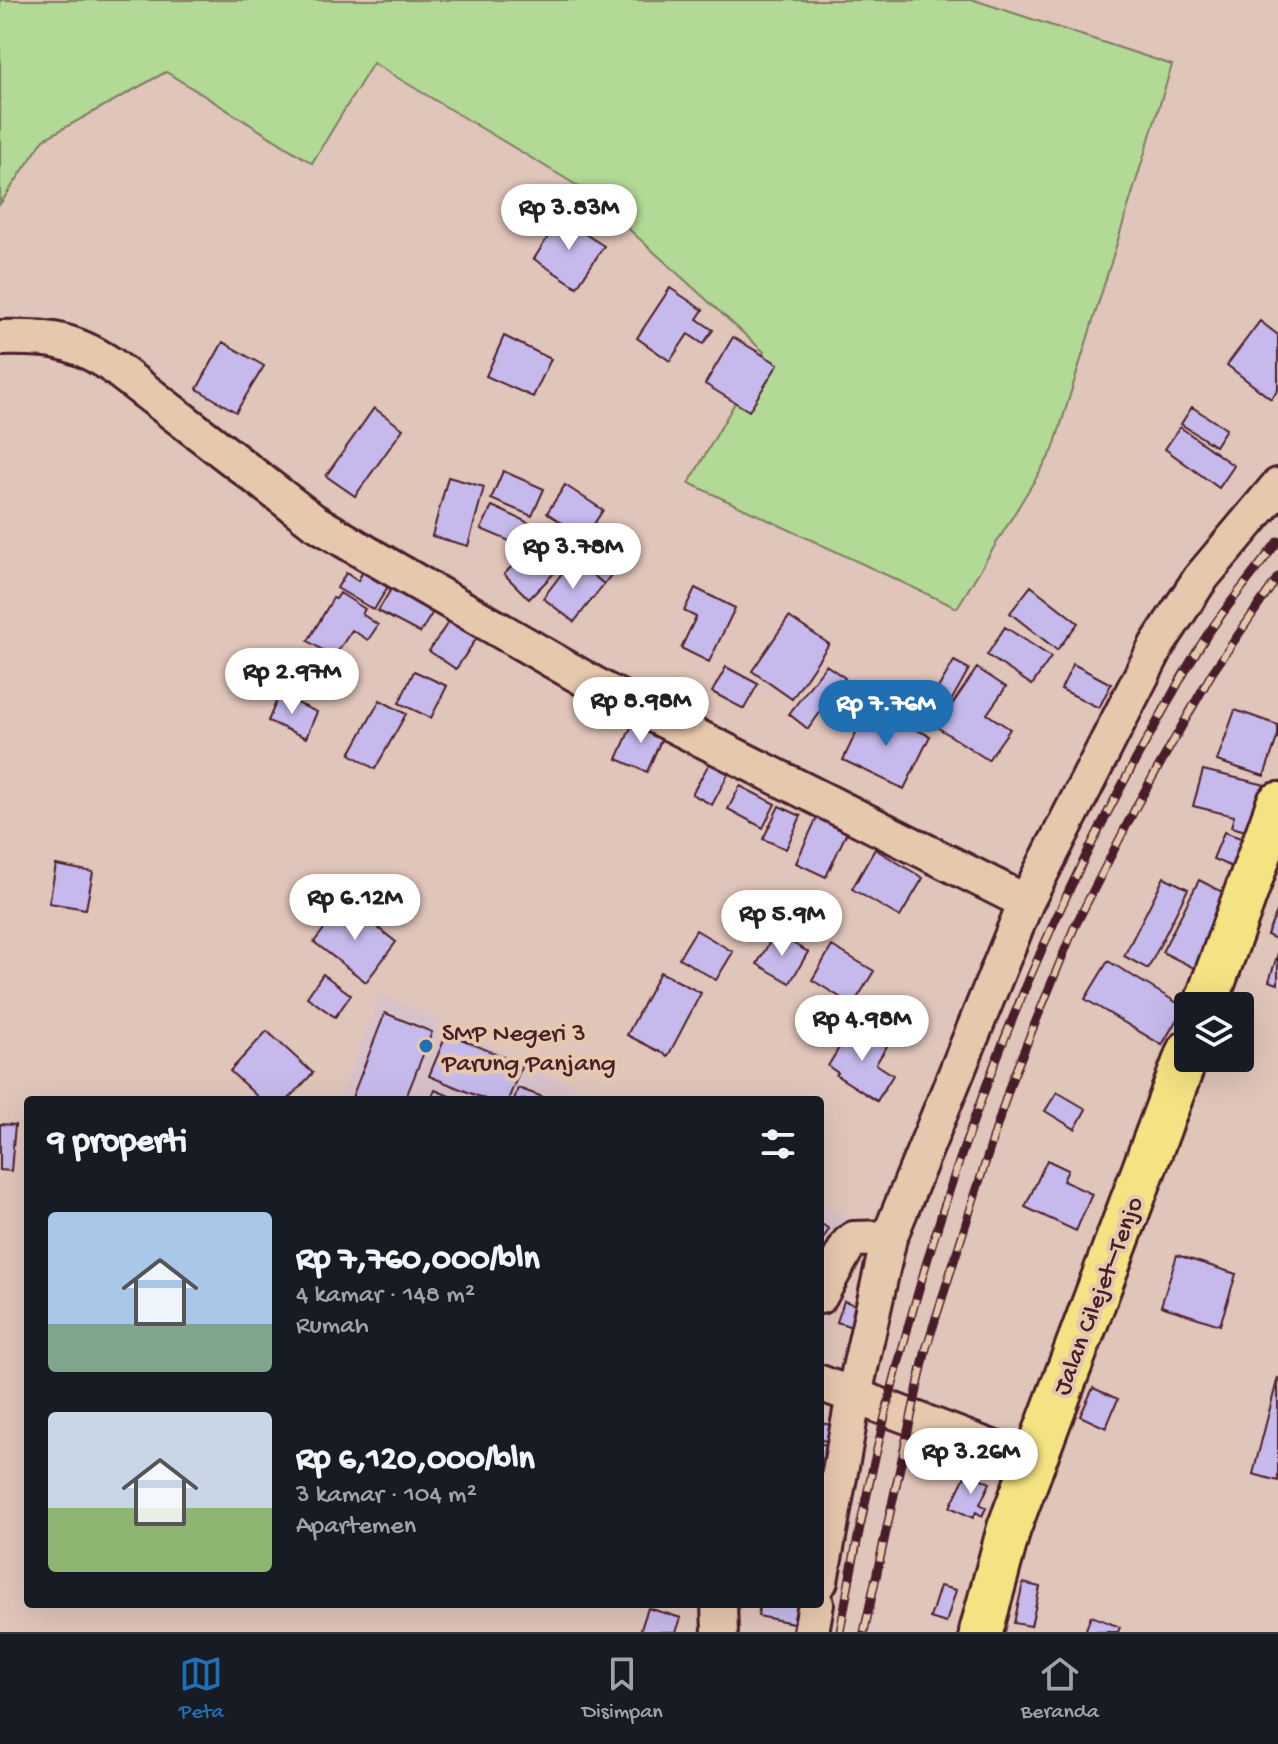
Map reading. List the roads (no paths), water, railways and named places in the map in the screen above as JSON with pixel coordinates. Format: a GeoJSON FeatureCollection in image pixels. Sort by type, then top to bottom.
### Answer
{"type":"FeatureCollection","features":[{"type":"Feature","properties":{"kind":"main road"},"geometry":{"type":"LineString","coordinates":[[1210,992],[1278,804]]}},
{"type":"Feature","properties":{"kind":"main road","name":"Jalan Cilejet–Tenjo"},"geometry":{"type":"LineString","coordinates":[[981,1632],[1009,1528],[1032,1463],[1180,1072]]}},
{"type":"Feature","properties":{"kind":"street"},"geometry":{"type":"LineString","coordinates":[[0,338],[62,340],[84,347],[313,521],[368,554],[576,675],[1026,902]]}},
{"type":"Feature","properties":{"kind":"street"},"geometry":{"type":"LineString","coordinates":[[824,1559],[854,1395],[889,1238],[1026,902],[1157,645],[1200,579],[1278,486]]}},
{"type":"Feature","properties":{"kind":"street"},"geometry":{"type":"LineString","coordinates":[[824,1289],[854,1239],[889,1238]]}},
{"type":"Feature","properties":{"kind":"street"},"geometry":{"type":"LineString","coordinates":[[824,1384],[1032,1463]]}},
{"type":"Feature","properties":{"kind":"street"},"geometry":{"type":"LineString","coordinates":[[719,1608],[720,1632]]}},
{"type":"Feature","properties":{"kind":"street"},"geometry":{"type":"LineString","coordinates":[[811,1632],[815,1608]]}},
{"type":"Feature","properties":{"kind":"railway"},"geometry":{"type":"LineString","coordinates":[[840,1632],[862,1516],[920,1285],[996,1060],[1042,950],[1092,843],[1148,738],[1211,630],[1278,541]]}},
{"type":"Feature","properties":{"kind":"railway"},"geometry":{"type":"LineString","coordinates":[[864,1632],[926,1349],[1011,1082],[1074,928],[1138,803],[1212,673],[1278,577]]}},
{"type":"Feature","properties":{"kind":"place","name":"SMP Negeri 3 Parung Panjang"},"geometry":{"type":"Point","coordinates":[426,1046]}}]}
